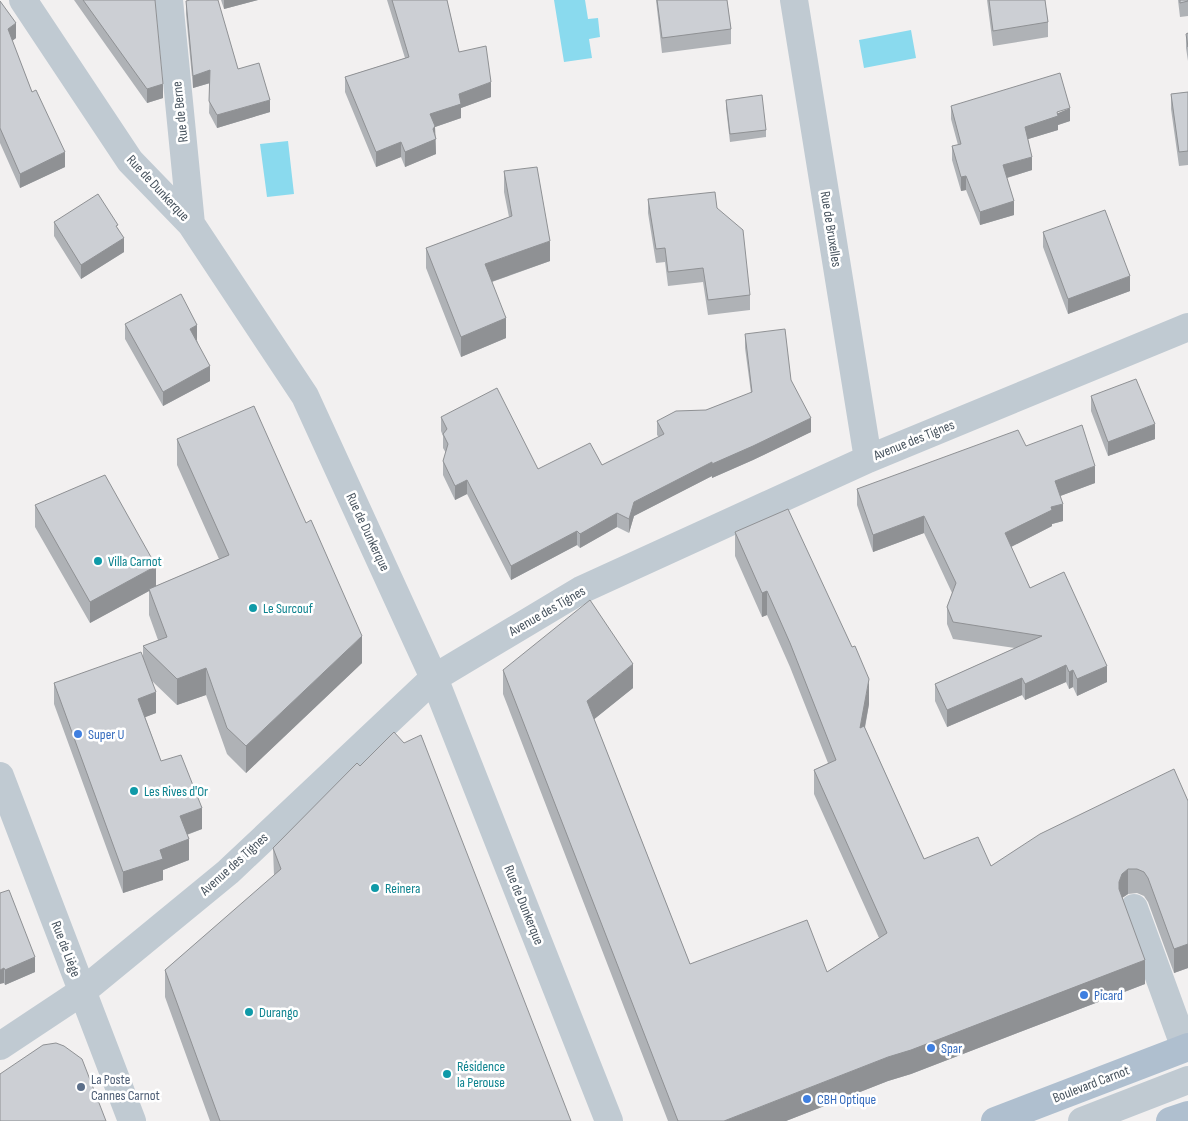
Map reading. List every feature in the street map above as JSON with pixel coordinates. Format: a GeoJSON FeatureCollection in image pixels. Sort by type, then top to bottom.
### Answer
{"type":"FeatureCollection","features":[{"type":"Feature","properties":{"kind":"main road","name":"Boulevard Carnot"},"geometry":{"type":"LineString","coordinates":[[995,1121],[1186,1048]]}},
{"type":"Feature","properties":{"kind":"main road"},"geometry":{"type":"LineString","coordinates":[[1170,1121],[1188,1114]]}},
{"type":"Feature","properties":{"kind":"street","name":"Rue de Dunkerque"},"geometry":{"type":"LineString","coordinates":[[23,0],[130,161],[192,224],[306,396],[434,678],[609,1121]]}},
{"type":"Feature","properties":{"kind":"street","name":"Rue de Berne"},"geometry":{"type":"LineString","coordinates":[[168,0],[192,224]]}},
{"type":"Feature","properties":{"kind":"street","name":"Rue de Bruxelles"},"geometry":{"type":"LineString","coordinates":[[794,0],[868,459]]}},
{"type":"Feature","properties":{"kind":"street","name":"Avenue des Tignes"},"geometry":{"type":"LineString","coordinates":[[0,1046],[82,991],[228,872],[434,678],[581,590],[868,459],[1188,327]]}},
{"type":"Feature","properties":{"kind":"street","name":"Rue de Liège"},"geometry":{"type":"LineString","coordinates":[[0,776],[132,1121]]}},
{"type":"Feature","properties":{"kind":"street"},"geometry":{"type":"LineString","coordinates":[[1134,908],[1186,1048]]}},
{"type":"Feature","properties":{"kind":"street"},"geometry":{"type":"LineString","coordinates":[[1082,1121],[1188,1080]]}},
{"type":"Feature","properties":{"kind":"water"},"geometry":{"type":"Polygon","coordinates":[[[554,0],[585,0],[588,19],[598,18],[600,37],[589,39],[592,58],[564,62],[554,0]]]}},
{"type":"Feature","properties":{"kind":"water"},"geometry":{"type":"Polygon","coordinates":[[[911,30],[916,58],[864,68],[859,40],[911,30]]]}},
{"type":"Feature","properties":{"kind":"water"},"geometry":{"type":"Polygon","coordinates":[[[288,141],[294,194],[267,197],[260,144],[288,141]]]}},
{"type":"Feature","properties":{"kind":"building"},"geometry":{"type":"Polygon","coordinates":[[[83,0],[155,0],[163,84],[147,89],[83,0]]]}},
{"type":"Feature","properties":{"kind":"building"},"geometry":{"type":"Polygon","coordinates":[[[218,0],[238,69],[259,63],[270,100],[217,115],[209,101],[210,70],[193,76],[186,1],[218,0]]]}},
{"type":"Feature","properties":{"kind":"building"},"geometry":{"type":"Polygon","coordinates":[[[392,0],[447,0],[459,52],[486,46],[491,82],[459,94],[461,104],[430,114],[435,126],[433,129],[436,139],[405,152],[401,142],[376,152],[345,77],[409,57],[392,0]]]}},
{"type":"Feature","properties":{"kind":"building"},"geometry":{"type":"Polygon","coordinates":[[[657,0],[727,0],[731,29],[662,38],[657,0]]]}},
{"type":"Feature","properties":{"kind":"building"},"geometry":{"type":"Polygon","coordinates":[[[989,0],[1045,0],[1048,22],[993,31],[989,0]]]}},
{"type":"Feature","properties":{"kind":"building"},"geometry":{"type":"Polygon","coordinates":[[[1180,0],[1188,0],[1188,1],[1180,3],[1180,0]]]}},
{"type":"Feature","properties":{"kind":"building"},"geometry":{"type":"Polygon","coordinates":[[[0,1],[16,23],[8,29],[32,92],[36,90],[65,152],[20,174],[0,128],[0,1]]]}},
{"type":"Feature","properties":{"kind":"building"},"geometry":{"type":"Polygon","coordinates":[[[1060,73],[1070,108],[1057,112],[1058,116],[1025,127],[1032,157],[1003,165],[1014,201],[980,212],[966,176],[961,177],[952,146],[961,144],[951,106],[1060,73]]]}},
{"type":"Feature","properties":{"kind":"building"},"geometry":{"type":"Polygon","coordinates":[[[1188,92],[1188,151],[1179,152],[1171,94],[1188,92]]]}},
{"type":"Feature","properties":{"kind":"building"},"geometry":{"type":"Polygon","coordinates":[[[762,95],[766,130],[730,134],[726,100],[762,95]]]}},
{"type":"Feature","properties":{"kind":"building"},"geometry":{"type":"Polygon","coordinates":[[[537,167],[550,241],[485,264],[506,318],[461,337],[426,248],[512,216],[504,171],[537,167]]]}},
{"type":"Feature","properties":{"kind":"building"},"geometry":{"type":"Polygon","coordinates":[[[715,192],[717,208],[743,230],[750,295],[708,300],[703,268],[668,272],[665,248],[656,249],[648,199],[715,192]]]}},
{"type":"Feature","properties":{"kind":"building"},"geometry":{"type":"Polygon","coordinates":[[[98,194],[124,238],[81,265],[54,222],[98,194]]]}},
{"type":"Feature","properties":{"kind":"building"},"geometry":{"type":"Polygon","coordinates":[[[1105,210],[1130,276],[1068,299],[1043,232],[1105,210]]]}},
{"type":"Feature","properties":{"kind":"building"},"geometry":{"type":"Polygon","coordinates":[[[181,294],[197,325],[190,329],[210,366],[163,392],[125,324],[181,294]]]}},
{"type":"Feature","properties":{"kind":"building"},"geometry":{"type":"Polygon","coordinates":[[[785,329],[791,380],[811,418],[753,446],[712,464],[712,462],[634,502],[629,519],[617,513],[580,534],[577,531],[511,566],[467,480],[455,486],[443,461],[448,444],[443,434],[447,429],[441,417],[497,388],[538,469],[590,443],[602,465],[664,434],[657,421],[676,411],[706,410],[752,392],[745,334],[785,329]]]}},
{"type":"Feature","properties":{"kind":"building"},"geometry":{"type":"Polygon","coordinates":[[[1136,379],[1155,424],[1108,442],[1091,396],[1136,379]]]}},
{"type":"Feature","properties":{"kind":"building","name":"Le Surcouf"},"geometry":{"type":"Polygon","coordinates":[[[254,406],[306,523],[311,520],[362,636],[246,746],[227,728],[206,668],[177,679],[143,646],[167,637],[149,589],[229,555],[177,439],[254,406]]]}},
{"type":"Feature","properties":{"kind":"building"},"geometry":{"type":"Polygon","coordinates":[[[1082,425],[1095,466],[1055,481],[1063,504],[1051,507],[1052,510],[1005,533],[1030,588],[1064,572],[1107,666],[1077,679],[1073,670],[1069,672],[1066,665],[1025,684],[1022,678],[947,710],[935,684],[1042,636],[953,622],[947,607],[956,583],[924,516],[873,535],[857,489],[1018,430],[1026,446],[1082,425]]]}},
{"type":"Feature","properties":{"kind":"building","name":"Villa Carnot"},"geometry":{"type":"Polygon","coordinates":[[[105,475],[156,566],[90,602],[35,505],[105,475]]]}},
{"type":"Feature","properties":{"kind":"building"},"geometry":{"type":"Polygon","coordinates":[[[788,509],[852,647],[855,646],[869,679],[860,728],[864,726],[924,859],[978,837],[991,866],[1040,834],[1174,769],[1188,801],[1188,944],[1174,949],[1148,878],[1144,872],[1137,869],[1128,869],[1122,874],[1119,889],[1145,960],[724,1121],[678,1121],[503,670],[590,600],[633,664],[587,701],[690,964],[807,920],[827,972],[887,933],[814,770],[836,760],[790,643],[767,591],[762,593],[735,532],[788,509]]]}},
{"type":"Feature","properties":{"kind":"building","name":"Les Rives d'Or"},"geometry":{"type":"Polygon","coordinates":[[[141,652],[156,692],[138,699],[161,761],[181,755],[202,808],[180,816],[189,839],[160,850],[163,859],[123,872],[54,683],[141,652]]]}},
{"type":"Feature","properties":{"kind":"building"},"geometry":{"type":"Polygon","coordinates":[[[394,732],[404,743],[421,735],[571,1121],[220,1121],[165,970],[281,869],[273,848],[357,763],[360,766],[394,732]]]}},
{"type":"Feature","properties":{"kind":"building"},"geometry":{"type":"Polygon","coordinates":[[[9,890],[35,957],[5,970],[4,968],[0,970],[0,893],[9,890]]]}},
{"type":"Feature","properties":{"kind":"building"},"geometry":{"type":"Polygon","coordinates":[[[56,1043],[64,1046],[82,1059],[106,1121],[0,1121],[0,1074],[43,1045],[56,1043]]]}},
{"type":"Feature","properties":{"kind":"place","name":"Villa Carnot"},"geometry":{"type":"Point","coordinates":[98,561]}},
{"type":"Feature","properties":{"kind":"place","name":"Le Surcouf"},"geometry":{"type":"Point","coordinates":[253,608]}},
{"type":"Feature","properties":{"kind":"place","name":"Super U"},"geometry":{"type":"Point","coordinates":[78,734]}},
{"type":"Feature","properties":{"kind":"place","name":"Les Rives d'Or"},"geometry":{"type":"Point","coordinates":[134,791]}},
{"type":"Feature","properties":{"kind":"place","name":"Reinera"},"geometry":{"type":"Point","coordinates":[375,888]}},
{"type":"Feature","properties":{"kind":"place","name":"Picard"},"geometry":{"type":"Point","coordinates":[1084,995]}},
{"type":"Feature","properties":{"kind":"place","name":"Durango"},"geometry":{"type":"Point","coordinates":[249,1012]}},
{"type":"Feature","properties":{"kind":"place","name":"Spar"},"geometry":{"type":"Point","coordinates":[931,1048]}},
{"type":"Feature","properties":{"kind":"place","name":"Résidence la Perouse"},"geometry":{"type":"Point","coordinates":[447,1074]}},
{"type":"Feature","properties":{"kind":"place","name":"La Poste Cannes Carnot"},"geometry":{"type":"Point","coordinates":[81,1087]}},
{"type":"Feature","properties":{"kind":"place","name":"CBH Optique"},"geometry":{"type":"Point","coordinates":[807,1099]}}]}
